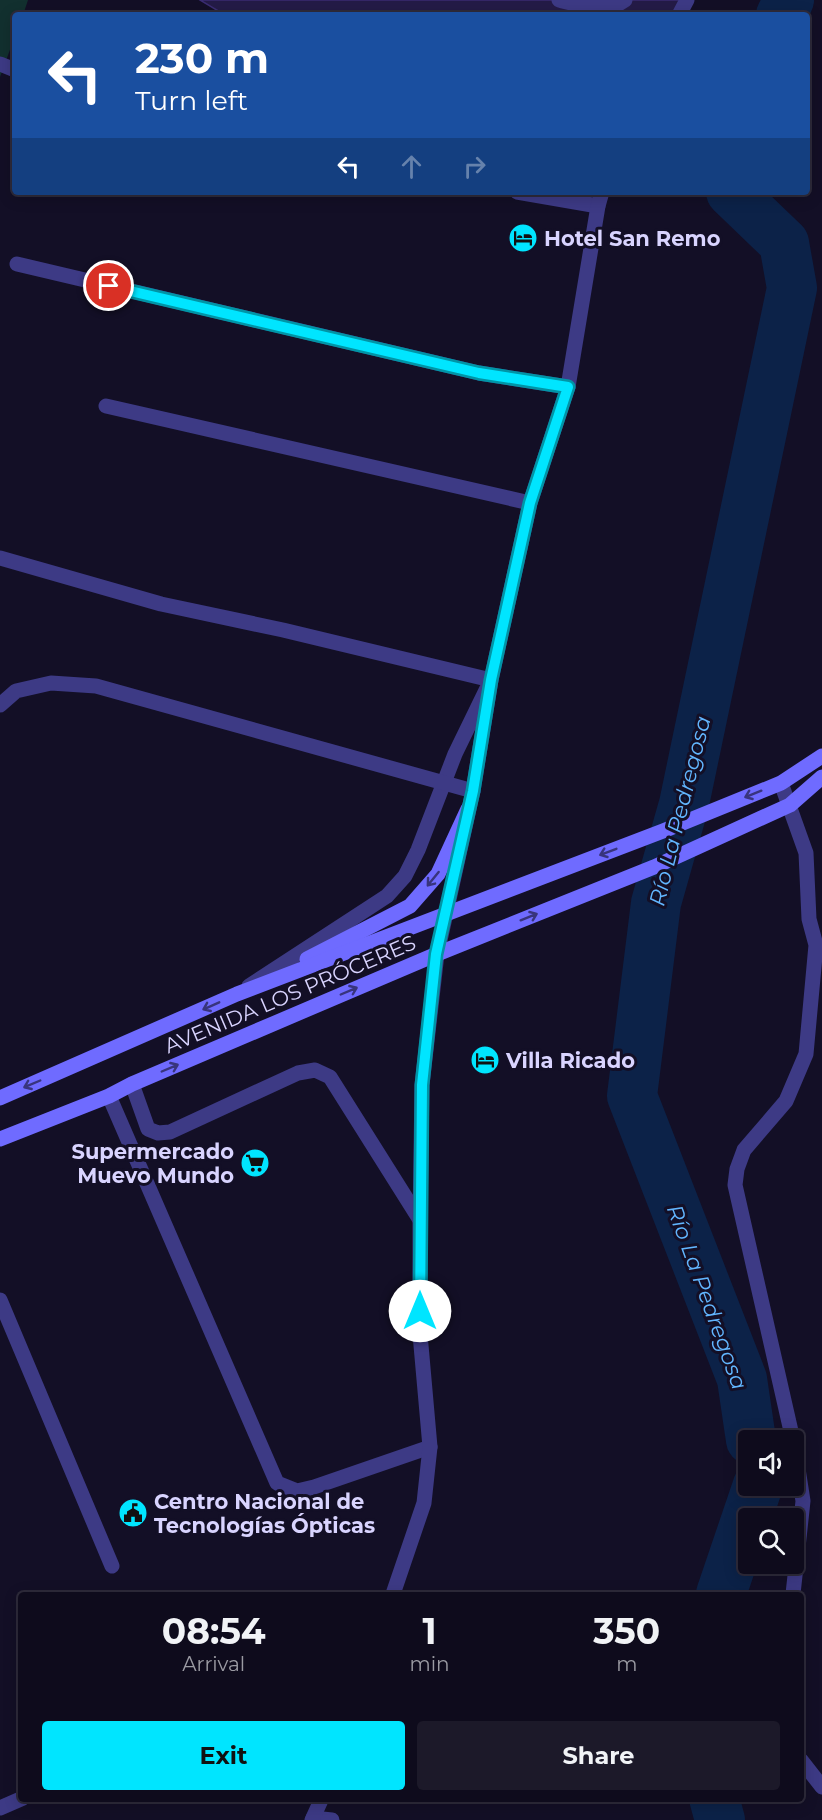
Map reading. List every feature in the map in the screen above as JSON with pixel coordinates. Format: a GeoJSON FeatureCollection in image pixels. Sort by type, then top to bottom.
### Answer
{"type":"FeatureCollection","features":[{"type":"Feature","properties":{"kind":"main road","name":"AVENIDA LOS PRÓCERES"},"geometry":{"type":"LineString","coordinates":[[0,1098],[237,994],[663,831],[781,783],[822,756]]}},
{"type":"Feature","properties":{"kind":"main road","name":"AVENIDA LOS PRÓCERES"},"geometry":{"type":"LineString","coordinates":[[0,1140],[109,1096],[132,1084],[436,954],[654,867],[790,805],[822,777]]}},
{"type":"Feature","properties":{"kind":"main road"},"geometry":{"type":"LineString","coordinates":[[237,994],[410,906],[438,874],[468,808]]}},
{"type":"Feature","properties":{"kind":"street"},"geometry":{"type":"LineString","coordinates":[[559,0],[585,6],[617,6],[625,0]]}},
{"type":"Feature","properties":{"kind":"street"},"geometry":{"type":"LineString","coordinates":[[394,1592],[424,1503],[430,1447],[420,1334],[420,1220],[422,1085],[436,954],[473,791],[491,680],[530,503],[568,387],[600,199],[553,195]]}},
{"type":"Feature","properties":{"kind":"street"},"geometry":{"type":"LineString","coordinates":[[17,264],[479,373],[568,387]]}},
{"type":"Feature","properties":{"kind":"street"},"geometry":{"type":"LineString","coordinates":[[106,406],[530,503]]}},
{"type":"Feature","properties":{"kind":"street"},"geometry":{"type":"LineString","coordinates":[[0,558],[161,604],[283,630],[491,680]]}},
{"type":"Feature","properties":{"kind":"street"},"geometry":{"type":"LineString","coordinates":[[237,994],[387,896],[405,876],[418,850],[455,754],[491,680]]}},
{"type":"Feature","properties":{"kind":"street"},"geometry":{"type":"LineString","coordinates":[[0,705],[16,691],[51,683],[96,686],[473,791]]}},
{"type":"Feature","properties":{"kind":"street"},"geometry":{"type":"LineString","coordinates":[[781,783],[806,853],[809,919],[816,945],[806,1054],[786,1101],[744,1150],[737,1169],[735,1185],[790,1430]]}},
{"type":"Feature","properties":{"kind":"street"},"geometry":{"type":"LineString","coordinates":[[132,1084],[148,1129],[158,1133],[170,1132],[298,1073],[315,1070],[330,1077],[420,1220]]}},
{"type":"Feature","properties":{"kind":"street"},"geometry":{"type":"LineString","coordinates":[[109,1096],[278,1482],[297,1491],[430,1447]]}},
{"type":"Feature","properties":{"kind":"street"},"geometry":{"type":"LineString","coordinates":[[0,1300],[112,1566]]}},
{"type":"Feature","properties":{"kind":"street"},"geometry":{"type":"LineString","coordinates":[[793,1592],[802,1496]]}},
{"type":"Feature","properties":{"kind":"street"},"geometry":{"type":"LineString","coordinates":[[804,1764],[822,1787]]}},
{"type":"Feature","properties":{"kind":"street"},"geometry":{"type":"LineString","coordinates":[[0,1808],[18,1800]]}},
{"type":"Feature","properties":{"kind":"street"},"geometry":{"type":"LineString","coordinates":[[320,1802],[313,1819],[332,1820]]}},
{"type":"Feature","properties":{"kind":"green space"},"geometry":{"type":"Polygon","coordinates":[[[0,0],[28,0],[24,12],[12,12],[12,44],[0,77],[0,0]]]}},
{"type":"Feature","properties":{"kind":"building"},"geometry":{"type":"Polygon","coordinates":[[[200,0],[686,0],[681,12],[220,12],[200,0]]]}},
{"type":"Feature","properties":{"kind":"waterway","name":"Río La Pedregosa"},"geometry":{"type":"LineString","coordinates":[[783,12],[789,0]]}},
{"type":"Feature","properties":{"kind":"waterway","name":"Río La Pedregosa"},"geometry":{"type":"LineString","coordinates":[[734,195],[784,243],[792,288],[684,804],[656,903],[632,1096],[742,1379],[750,1430]]}},
{"type":"Feature","properties":{"kind":"waterway","name":"Río La Pedregosa"},"geometry":{"type":"LineString","coordinates":[[722,1592],[754,1496]]}},
{"type":"Feature","properties":{"kind":"waterway","name":"Río La Pedregosa"},"geometry":{"type":"LineString","coordinates":[[715,1802],[720,1820]]}},
{"type":"Feature","properties":{"kind":"place","name":"Hotel San Remo"},"geometry":{"type":"Point","coordinates":[523,238]}},
{"type":"Feature","properties":{"kind":"place","name":"Villa Ricado"},"geometry":{"type":"Point","coordinates":[485,1060]}},
{"type":"Feature","properties":{"kind":"place","name":"Supermercado Muevo Mundo"},"geometry":{"type":"Point","coordinates":[255,1163]}},
{"type":"Feature","properties":{"kind":"place","name":"Centro Nacional de Tecnologías Ópticas"},"geometry":{"type":"Point","coordinates":[133,1513]}},
{"type":"Feature","properties":{"kind":"route"},"geometry":{"type":"LineString","coordinates":[[109,286],[479,373],[568,387],[530,503],[491,680],[473,791],[436,954],[422,1085],[420,1311]]}}]}
